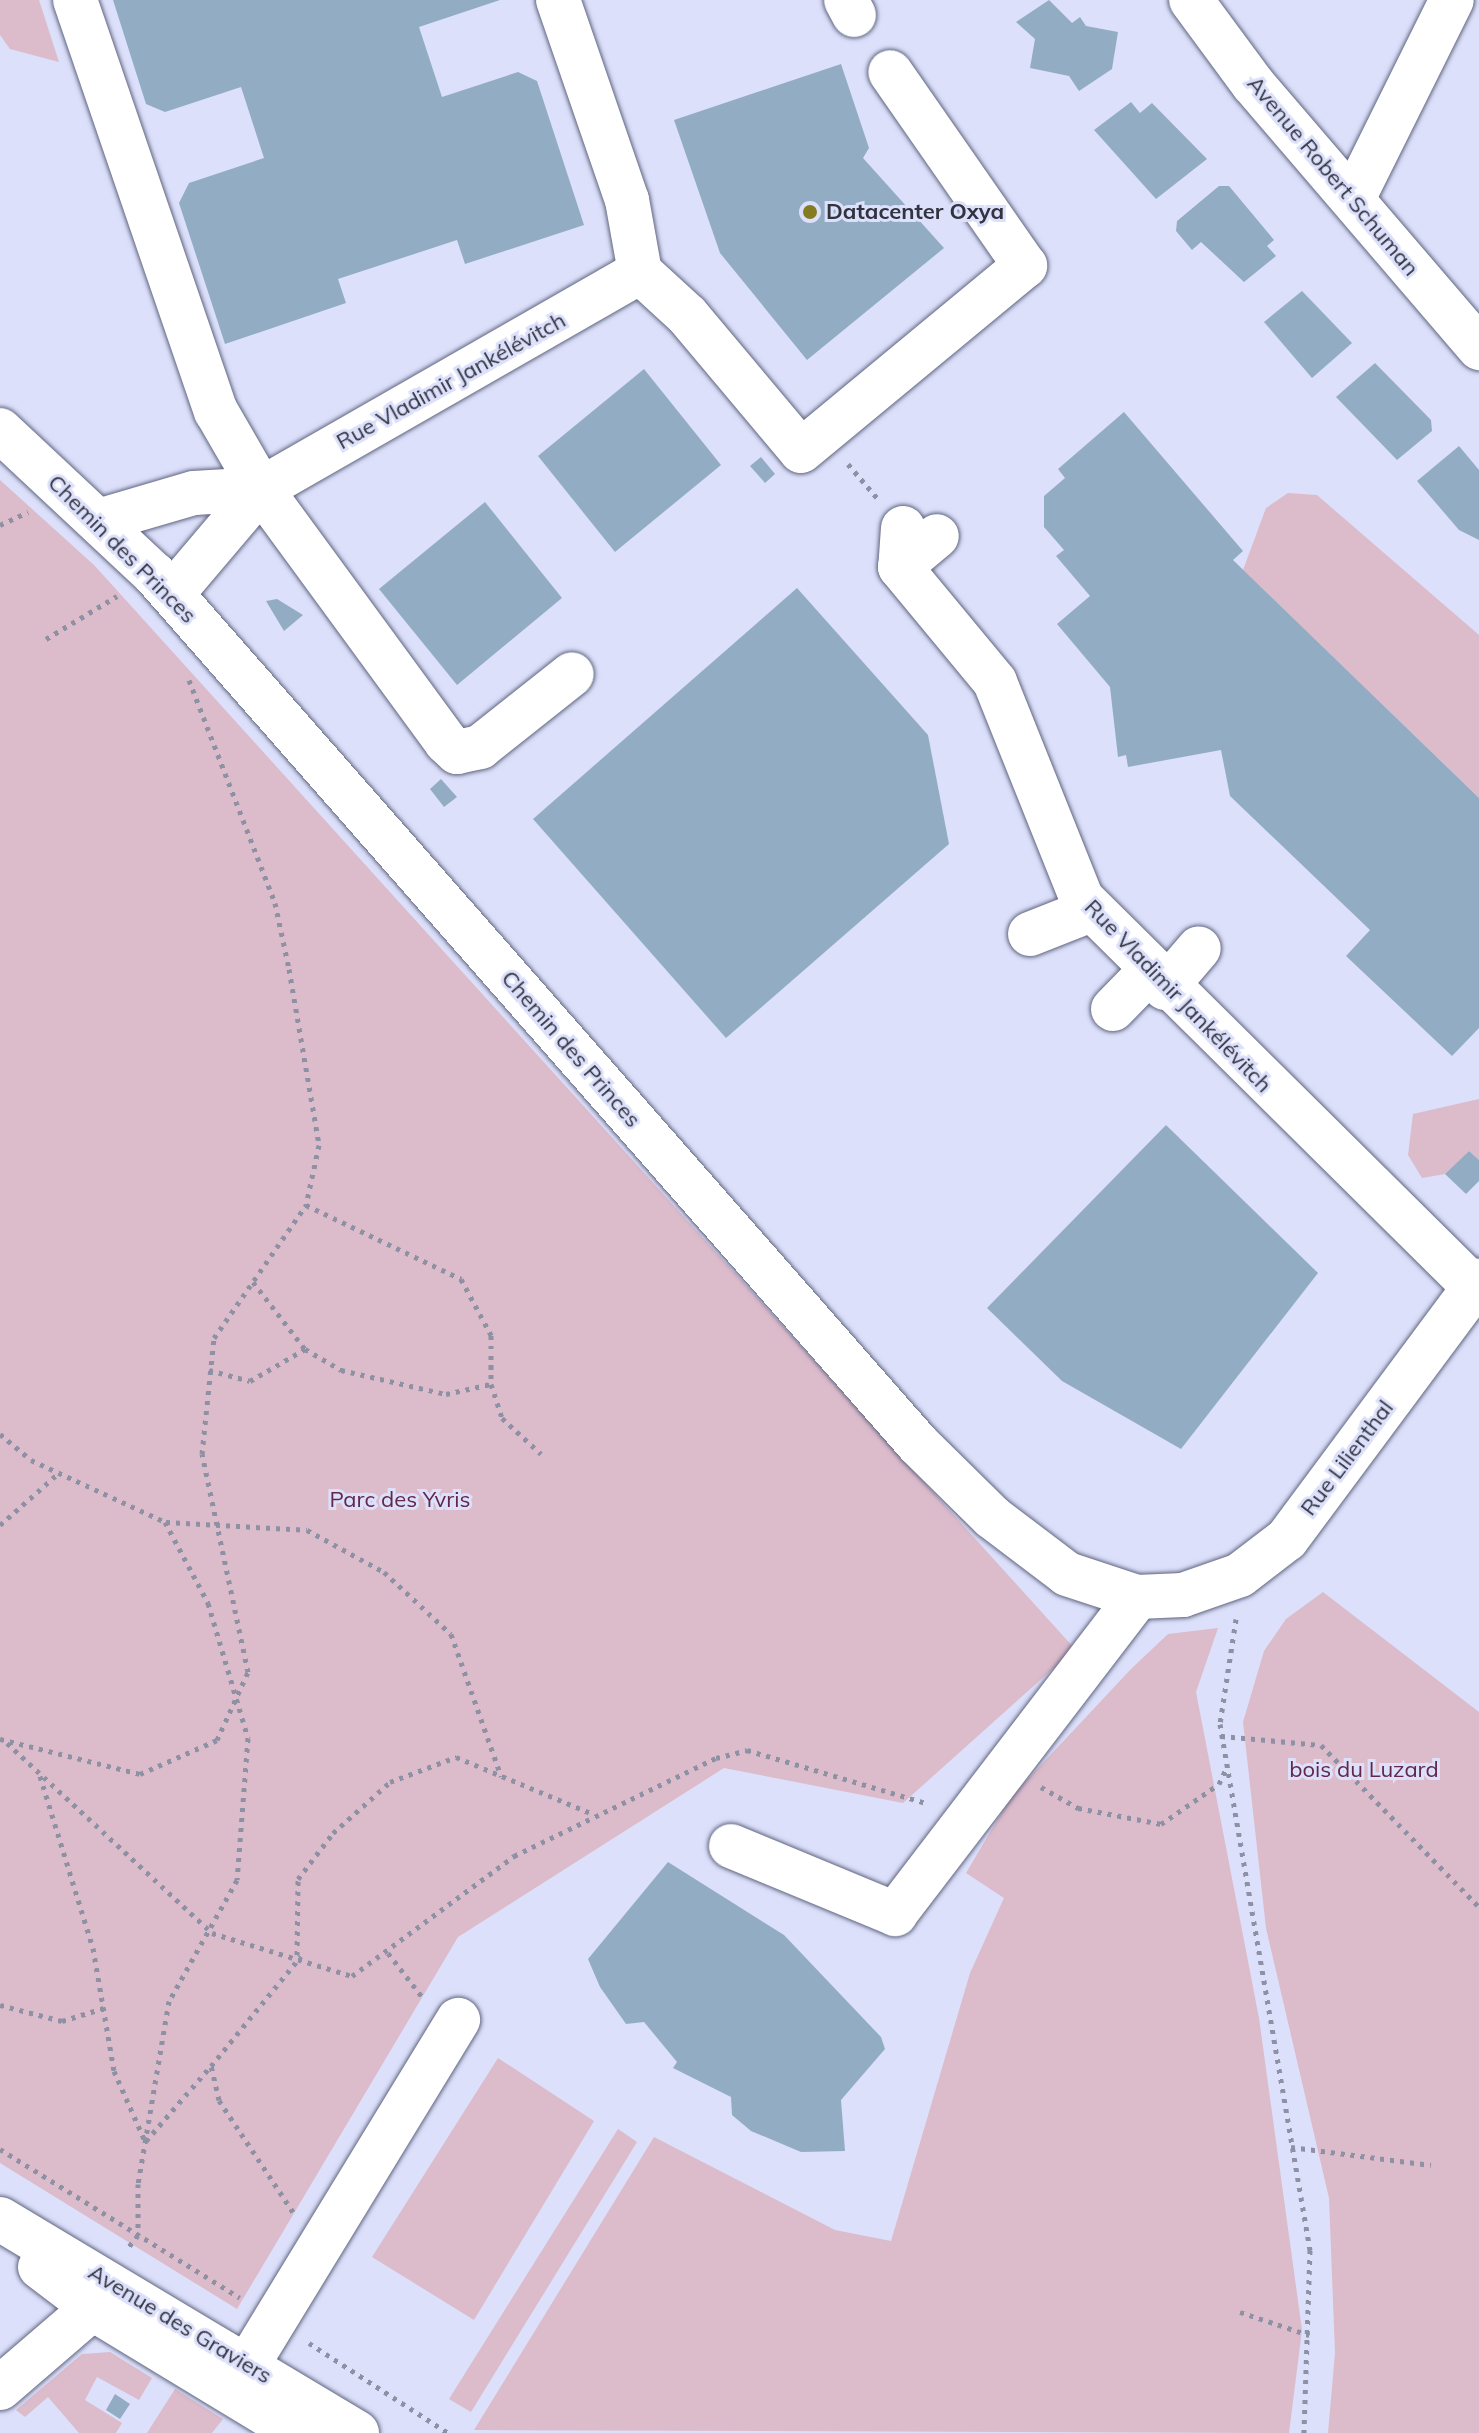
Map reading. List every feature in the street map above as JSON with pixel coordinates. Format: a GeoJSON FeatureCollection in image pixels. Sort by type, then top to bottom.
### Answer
{"type":"FeatureCollection","features":[{"type":"Feature","properties":{"kind":"street"},"geometry":{"type":"LineString","coordinates":[[75,0],[216,411],[261,489],[457,752],[480,747],[572,674]]}},
{"type":"Feature","properties":{"kind":"street"},"geometry":{"type":"LineString","coordinates":[[558,0],[627,200],[640,272],[687,315],[801,451],[1025,266],[890,72]]}},
{"type":"Feature","properties":{"kind":"street","name":"Avenue Robert Schuman"},"geometry":{"type":"LineString","coordinates":[[1191,0],[1479,348]]}},
{"type":"Feature","properties":{"kind":"street"},"geometry":{"type":"LineString","coordinates":[[1353,199],[1452,0]]}},
{"type":"Feature","properties":{"kind":"street","name":"Rue Vladimir Jankélévitch"},"geometry":{"type":"LineString","coordinates":[[163,584],[261,489],[640,272]]}},
{"type":"Feature","properties":{"kind":"street","name":"Chemin des Princes"},"geometry":{"type":"LineString","coordinates":[[0,430],[163,584],[918,1444],[992,1517],[1067,1574],[1137,1597],[1183,1595]]}},
{"type":"Feature","properties":{"kind":"street","name":"Rue Vladimir Jankélévitch"},"geometry":{"type":"LineString","coordinates":[[98,521],[194,493],[261,489]]}},
{"type":"Feature","properties":{"kind":"street","name":"Rue Vladimir Jankélévitch"},"geometry":{"type":"LineString","coordinates":[[913,544],[995,682],[1061,861],[1091,910],[1157,980],[1476,1284]]}},
{"type":"Feature","properties":{"kind":"street"},"geometry":{"type":"LineString","coordinates":[[1030,934],[1091,910]]}},
{"type":"Feature","properties":{"kind":"street"},"geometry":{"type":"LineString","coordinates":[[1113,1009],[1199,948]]}},
{"type":"Feature","properties":{"kind":"street","name":"Rue Lilienthal"},"geometry":{"type":"LineString","coordinates":[[1183,1595],[1240,1575],[1287,1539],[1476,1284]]}},
{"type":"Feature","properties":{"kind":"street"},"geometry":{"type":"LineString","coordinates":[[731,1846],[895,1914],[1001,1766],[1137,1597]]}},
{"type":"Feature","properties":{"kind":"street"},"geometry":{"type":"LineString","coordinates":[[239,2378],[316,2247],[458,2020]]}},
{"type":"Feature","properties":{"kind":"street","name":"Avenue des Graviers"},"geometry":{"type":"LineString","coordinates":[[0,2219],[106,2297]]}},
{"type":"Feature","properties":{"kind":"street","name":"Avenue des Graviers"},"geometry":{"type":"LineString","coordinates":[[0,2236],[239,2378],[357,2433]]}},
{"type":"Feature","properties":{"kind":"street"},"geometry":{"type":"LineString","coordinates":[[0,2388],[106,2297]]}},
{"type":"Feature","properties":{"kind":"street","name":"Avenue des Graviers"},"geometry":{"type":"LineString","coordinates":[[239,2378],[298,2433]]}},
{"type":"Feature","properties":{"kind":"path"},"geometry":{"type":"LineString","coordinates":[[801,451],[850,465],[913,544]]}},
{"type":"Feature","properties":{"kind":"path"},"geometry":{"type":"LineString","coordinates":[[46,639],[163,584]]}},
{"type":"Feature","properties":{"kind":"path"},"geometry":{"type":"LineString","coordinates":[[7,1743],[140,1774],[217,1740],[248,1672],[220,1524],[202,1454],[209,1370],[214,1338],[306,1205],[319,1145],[275,903],[224,785]]}},
{"type":"Feature","properties":{"kind":"path"},"geometry":{"type":"LineString","coordinates":[[306,1205],[461,1279],[491,1335],[491,1384],[502,1418],[541,1454]]}},
{"type":"Feature","properties":{"kind":"path"},"geometry":{"type":"LineString","coordinates":[[253,1282],[305,1349],[341,1370],[446,1394],[491,1384]]}},
{"type":"Feature","properties":{"kind":"path"},"geometry":{"type":"LineString","coordinates":[[209,1370],[250,1381],[305,1349]]}},
{"type":"Feature","properties":{"kind":"path"},"geometry":{"type":"LineString","coordinates":[[0,1434],[31,1460],[165,1522],[307,1530],[346,1546],[413,1594],[451,1634],[470,1673],[501,1776]]}},
{"type":"Feature","properties":{"kind":"path"},"geometry":{"type":"LineString","coordinates":[[0,1525],[60,1472]]}},
{"type":"Feature","properties":{"kind":"path"},"geometry":{"type":"LineString","coordinates":[[138,2235],[146,2142],[169,2001],[212,1933],[237,1880],[248,1738],[208,1603],[165,1522]]}},
{"type":"Feature","properties":{"kind":"path"},"geometry":{"type":"LineString","coordinates":[[1236,1618],[1221,1736],[1310,2250],[1304,2433]]}},
{"type":"Feature","properties":{"kind":"path"},"geometry":{"type":"LineString","coordinates":[[1221,1736],[1321,1745],[1479,1907]]}},
{"type":"Feature","properties":{"kind":"path"},"geometry":{"type":"LineString","coordinates":[[0,1739],[212,1933],[300,1956],[352,1976],[388,1953],[514,1856],[594,1814],[747,1750],[965,1817]]}},
{"type":"Feature","properties":{"kind":"path"},"geometry":{"type":"LineString","coordinates":[[146,2142],[300,1956],[298,1879],[333,1833],[390,1782],[456,1757],[594,1814]]}},
{"type":"Feature","properties":{"kind":"path"},"geometry":{"type":"LineString","coordinates":[[1001,1766],[1078,1808],[1161,1824],[1219,1784],[1227,1768]]}},
{"type":"Feature","properties":{"kind":"path"},"geometry":{"type":"LineString","coordinates":[[39,1773],[104,2008],[114,2071],[146,2142]]}},
{"type":"Feature","properties":{"kind":"path"},"geometry":{"type":"LineString","coordinates":[[388,1953],[411,1991],[458,2020]]}},
{"type":"Feature","properties":{"kind":"path"},"geometry":{"type":"LineString","coordinates":[[0,2005],[62,2021],[104,2008]]}},
{"type":"Feature","properties":{"kind":"path"},"geometry":{"type":"LineString","coordinates":[[211,2066],[219,2100],[316,2247]]}},
{"type":"Feature","properties":{"kind":"path"},"geometry":{"type":"LineString","coordinates":[[1291,2147],[1431,2165]]}},
{"type":"Feature","properties":{"kind":"path"},"geometry":{"type":"LineString","coordinates":[[0,2149],[448,2433]]}},
{"type":"Feature","properties":{"kind":"path"},"geometry":{"type":"LineString","coordinates":[[1240,2312],[1309,2335]]}},
{"type":"Feature","properties":{"kind":"green space"},"geometry":{"type":"Polygon","coordinates":[[[0,0],[39,0],[59,62],[10,49],[0,35],[0,0]]]}},
{"type":"Feature","properties":{"kind":"green space","name":"Parc des Yvris"},"geometry":{"type":"Polygon","coordinates":[[[0,480],[94,565],[1075,1649],[903,1803],[724,1768],[458,1937],[237,2309],[0,2163],[0,480]]]}},
{"type":"Feature","properties":{"kind":"green space"},"geometry":{"type":"Polygon","coordinates":[[[1288,493],[1317,495],[1479,635],[1479,798],[1243,570],[1266,508],[1288,493]]]}},
{"type":"Feature","properties":{"kind":"green space"},"geometry":{"type":"Polygon","coordinates":[[[1479,1099],[1479,1160],[1469,1151],[1445,1174],[1422,1178],[1408,1155],[1413,1114],[1479,1099]]]}},
{"type":"Feature","properties":{"kind":"green space","name":"bois du Luzard"},"geometry":{"type":"Polygon","coordinates":[[[1323,1592],[1479,1712],[1479,2433],[1328,2433],[1335,2353],[1329,2198],[1266,1928],[1243,1722],[1264,1651],[1286,1619],[1323,1592]]]}},
{"type":"Feature","properties":{"kind":"green space"},"geometry":{"type":"Polygon","coordinates":[[[1218,1628],[1196,1692],[1259,2018],[1302,2330],[1289,2433],[474,2430],[654,2137],[835,2230],[891,2241],[970,1973],[1004,1898],[966,1873],[1011,1797],[1131,1669],[1168,1634],[1218,1628]]]}},
{"type":"Feature","properties":{"kind":"green space"},"geometry":{"type":"Polygon","coordinates":[[[498,2058],[594,2121],[474,2320],[372,2257],[498,2058]]]}},
{"type":"Feature","properties":{"kind":"green space"},"geometry":{"type":"Polygon","coordinates":[[[618,2129],[637,2142],[471,2412],[449,2399],[618,2129]]]}},
{"type":"Feature","properties":{"kind":"green space"},"geometry":{"type":"Polygon","coordinates":[[[110,2352],[152,2378],[139,2400],[97,2377],[85,2400],[122,2423],[116,2433],[79,2433],[48,2397],[25,2417],[16,2410],[82,2354],[110,2352]]]}},
{"type":"Feature","properties":{"kind":"green space"},"geometry":{"type":"Polygon","coordinates":[[[175,2389],[223,2419],[212,2433],[147,2433],[175,2389]]]}},
{"type":"Feature","properties":{"kind":"building"},"geometry":{"type":"Polygon","coordinates":[[[113,0],[500,0],[419,27],[442,97],[518,72],[537,81],[584,225],[465,264],[457,240],[338,279],[346,303],[225,344],[179,203],[189,183],[264,158],[241,87],[165,112],[146,104],[113,0]]]}},
{"type":"Feature","properties":{"kind":"building"},"geometry":{"type":"Polygon","coordinates":[[[1049,0],[1072,23],[1080,17],[1086,26],[1118,32],[1112,69],[1079,91],[1069,76],[1030,68],[1035,39],[1016,22],[1049,0]]]}},
{"type":"Feature","properties":{"kind":"building","name":"Datacenter Oxya"},"geometry":{"type":"Polygon","coordinates":[[[841,64],[869,148],[863,158],[944,248],[807,360],[720,253],[674,120],[841,64]]]}},
{"type":"Feature","properties":{"kind":"building"},"geometry":{"type":"Polygon","coordinates":[[[1131,102],[1140,113],[1152,103],[1207,159],[1156,199],[1094,130],[1131,102]]]}},
{"type":"Feature","properties":{"kind":"building"},"geometry":{"type":"Polygon","coordinates":[[[1219,186],[1229,186],[1274,240],[1267,246],[1276,256],[1244,282],[1201,242],[1192,250],[1176,231],[1177,221],[1219,186]]]}},
{"type":"Feature","properties":{"kind":"building"},"geometry":{"type":"Polygon","coordinates":[[[1302,291],[1352,343],[1312,378],[1264,322],[1302,291]]]}},
{"type":"Feature","properties":{"kind":"building"},"geometry":{"type":"Polygon","coordinates":[[[1375,363],[1431,420],[1432,431],[1397,460],[1336,397],[1375,363]]]}},
{"type":"Feature","properties":{"kind":"building"},"geometry":{"type":"Polygon","coordinates":[[[644,369],[721,465],[615,552],[538,456],[644,369]]]}},
{"type":"Feature","properties":{"kind":"building"},"geometry":{"type":"Polygon","coordinates":[[[1124,412],[1243,551],[1233,560],[1479,798],[1479,1028],[1452,1056],[1346,956],[1370,930],[1230,796],[1221,750],[1128,767],[1126,755],[1118,757],[1110,687],[1057,624],[1090,596],[1056,556],[1064,550],[1044,527],[1044,496],[1065,478],[1058,469],[1124,412]]]}},
{"type":"Feature","properties":{"kind":"building"},"geometry":{"type":"Polygon","coordinates":[[[1459,446],[1479,470],[1479,540],[1459,530],[1417,481],[1459,446]]]}},
{"type":"Feature","properties":{"kind":"building"},"geometry":{"type":"Polygon","coordinates":[[[761,457],[775,474],[765,483],[750,466],[761,457]]]}},
{"type":"Feature","properties":{"kind":"building"},"geometry":{"type":"Polygon","coordinates":[[[485,502],[562,598],[457,685],[379,589],[485,502]]]}},
{"type":"Feature","properties":{"kind":"building"},"geometry":{"type":"Polygon","coordinates":[[[797,588],[928,735],[949,844],[726,1038],[533,819],[797,588]]]}},
{"type":"Feature","properties":{"kind":"building"},"geometry":{"type":"Polygon","coordinates":[[[277,599],[303,615],[284,631],[266,601],[277,599]]]}},
{"type":"Feature","properties":{"kind":"building"},"geometry":{"type":"Polygon","coordinates":[[[441,779],[457,797],[444,807],[430,789],[441,779]]]}},
{"type":"Feature","properties":{"kind":"building"},"geometry":{"type":"Polygon","coordinates":[[[1166,1125],[1318,1273],[1181,1449],[1062,1381],[987,1308],[1166,1125]]]}},
{"type":"Feature","properties":{"kind":"building"},"geometry":{"type":"Polygon","coordinates":[[[1469,1151],[1479,1160],[1479,1181],[1466,1194],[1445,1174],[1469,1151]]]}},
{"type":"Feature","properties":{"kind":"building"},"geometry":{"type":"Polygon","coordinates":[[[668,1862],[784,1935],[881,2037],[885,2049],[841,2100],[845,2151],[801,2152],[751,2131],[732,2115],[731,2097],[673,2068],[677,2062],[644,2022],[626,2024],[600,1987],[588,1959],[668,1862]]]}},
{"type":"Feature","properties":{"kind":"building"},"geometry":{"type":"Polygon","coordinates":[[[115,2394],[130,2404],[120,2419],[106,2410],[115,2394]]]}},
{"type":"Feature","properties":{"kind":"place","name":"Datacenter Oxya"},"geometry":{"type":"Point","coordinates":[810,212]}}]}
